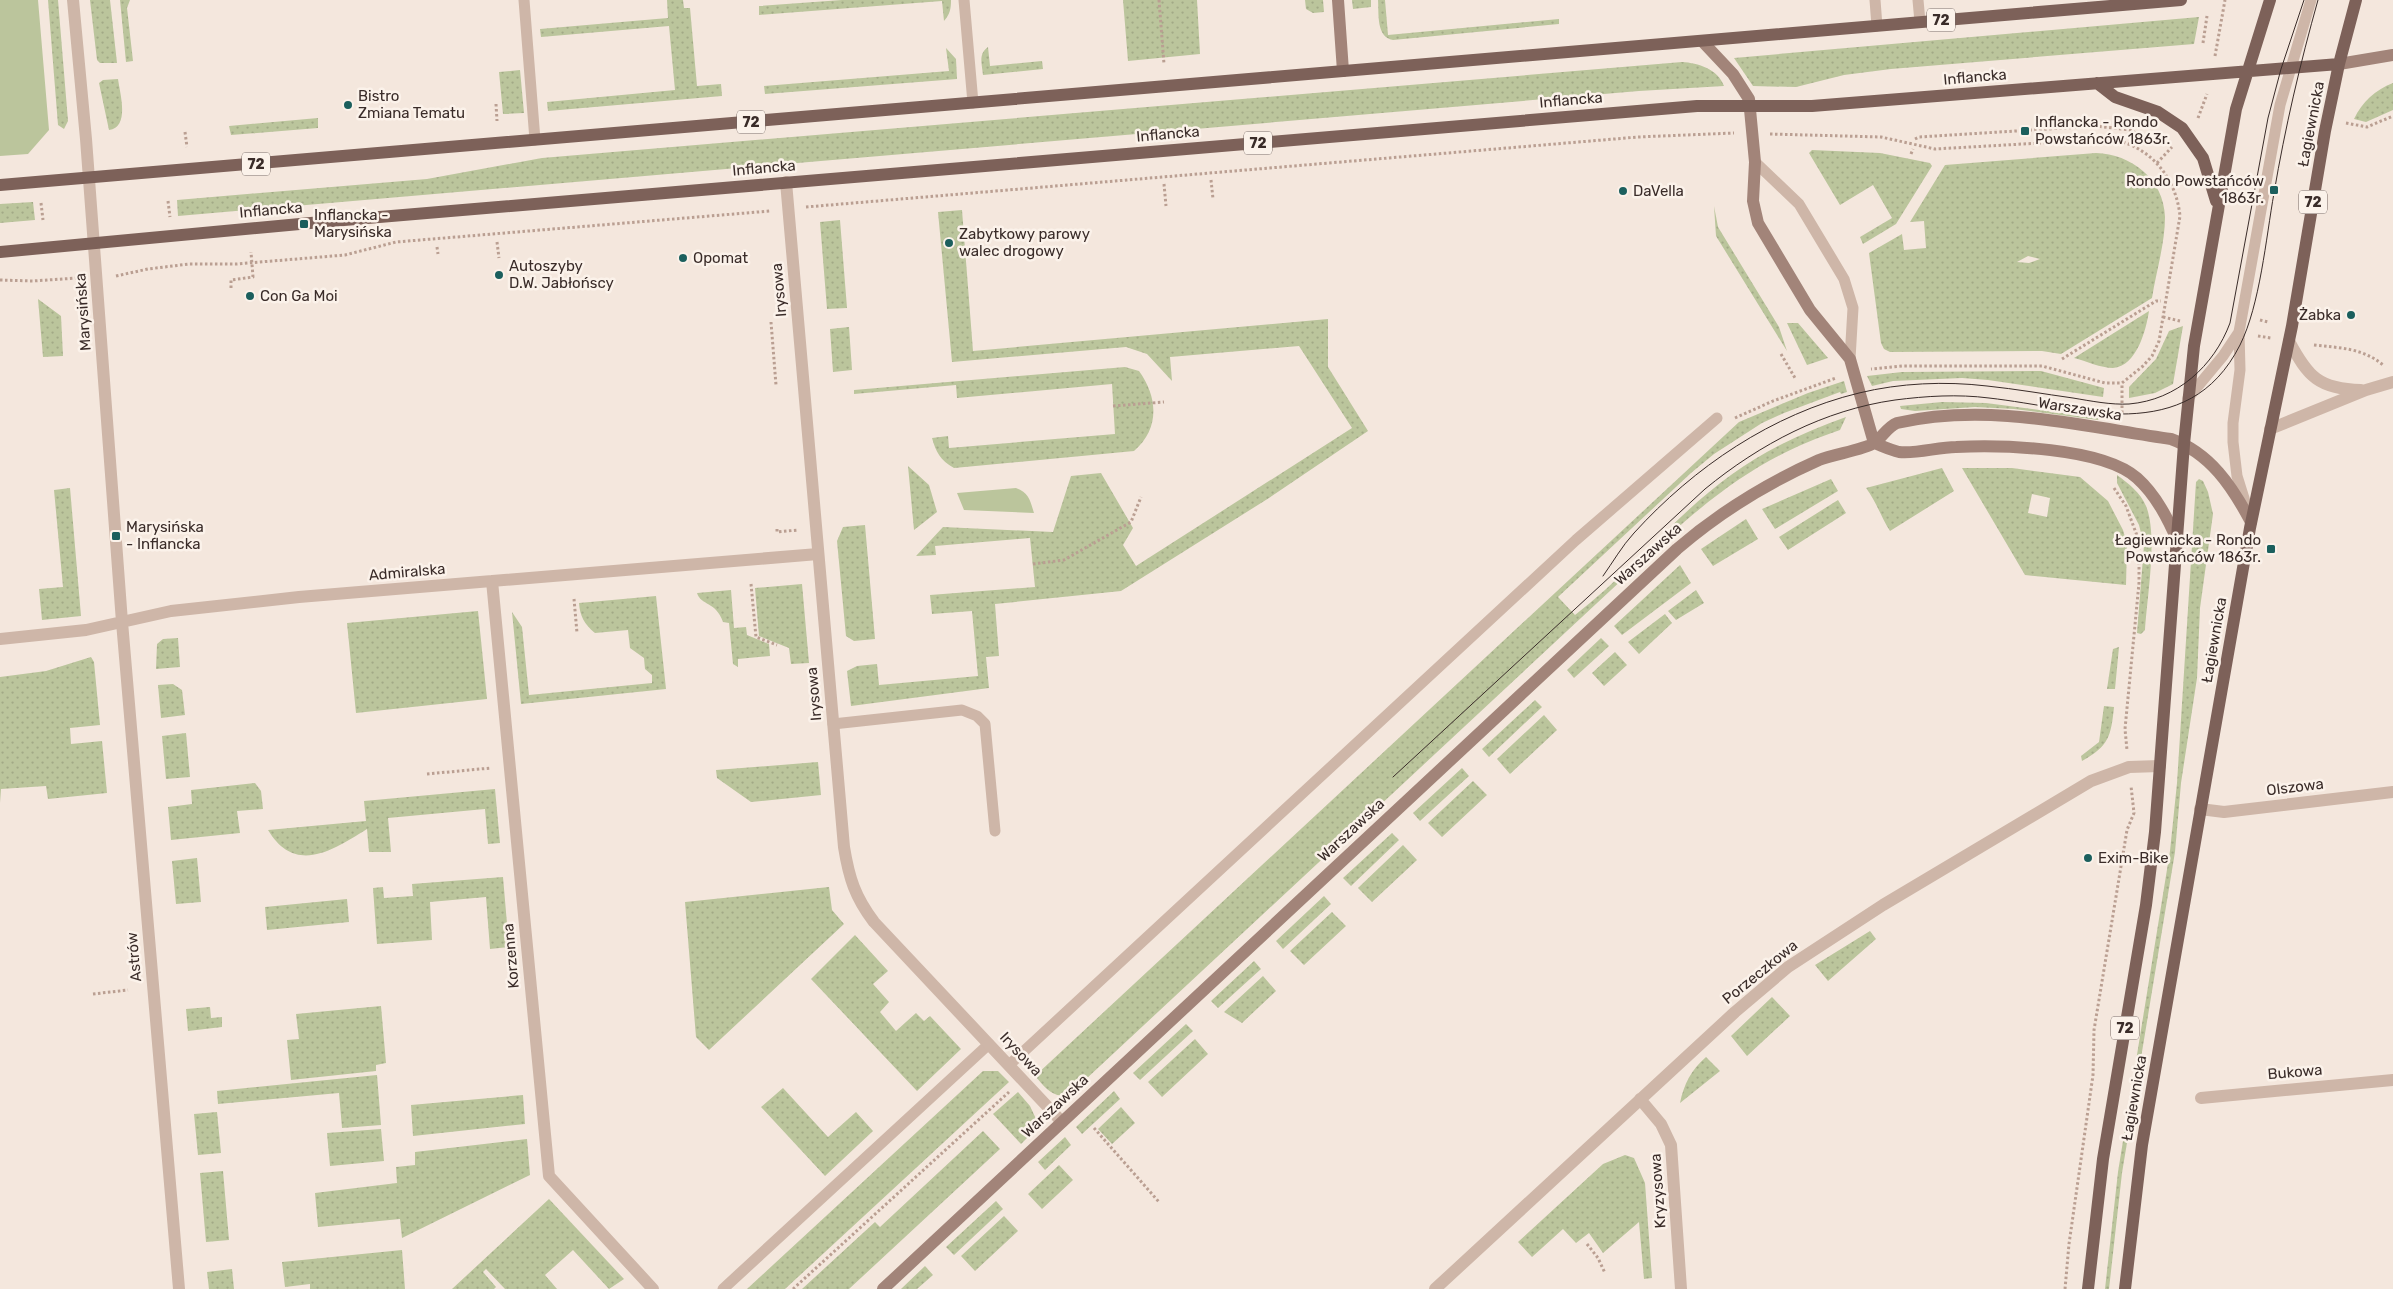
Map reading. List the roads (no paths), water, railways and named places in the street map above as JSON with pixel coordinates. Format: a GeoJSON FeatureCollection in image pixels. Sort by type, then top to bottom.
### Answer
{"type":"FeatureCollection","features":[{"type":"Feature","properties":{"kind":"main road","name":"72"},"geometry":{"type":"LineString","coordinates":[[0,185],[2181,0]]}},
{"type":"Feature","properties":{"kind":"main road","name":"Łagiewnicka"},"geometry":{"type":"LineString","coordinates":[[2088,1289],[2103,1159],[2146,905],[2155,832],[2184,444],[2194,346],[2217,206],[2236,109],[2270,0]]}},
{"type":"Feature","properties":{"kind":"main road","name":"Łagiewnicka"},"geometry":{"type":"LineString","coordinates":[[2125,1289],[2142,1145],[2200,809],[2252,522],[2289,341],[2325,131],[2339,64],[2356,0]]}},
{"type":"Feature","properties":{"kind":"main road","name":"Inflancka"},"geometry":{"type":"LineString","coordinates":[[0,252],[786,182],[1697,106],[1865,102],[2339,64]]}},
{"type":"Feature","properties":{"kind":"main road","name":"72"},"geometry":{"type":"LineString","coordinates":[[2096,83],[2115,97],[2169,117],[2182,128],[2203,158],[2217,206]]}},
{"type":"Feature","properties":{"kind":"street","name":"Marysińska"},"geometry":{"type":"LineString","coordinates":[[72,0],[95,244],[122,622]]}},
{"type":"Feature","properties":{"kind":"street"},"geometry":{"type":"LineString","coordinates":[[1338,0],[1343,71]]}},
{"type":"Feature","properties":{"kind":"street"},"geometry":{"type":"LineString","coordinates":[[1702,41],[1733,74],[1743,88],[1750,106],[1755,162],[1752,195],[1758,223],[1810,310],[1850,359],[1874,443],[1906,452],[1947,447],[2011,447],[2108,461],[2127,470],[2147,488],[2165,514],[2178,542]]}},
{"type":"Feature","properties":{"kind":"street"},"geometry":{"type":"LineString","coordinates":[[2339,64],[2393,55]]}},
{"type":"Feature","properties":{"kind":"street","name":"Irysowa"},"geometry":{"type":"LineString","coordinates":[[786,182],[844,847],[848,872],[856,896],[874,922],[1062,1122]]}},
{"type":"Feature","properties":{"kind":"street"},"geometry":{"type":"LineString","coordinates":[[2289,341],[2307,370],[2326,386],[2342,390],[2366,390]]}},
{"type":"Feature","properties":{"kind":"street"},"geometry":{"type":"LineString","coordinates":[[2270,429],[2366,390],[2391,377]]}},
{"type":"Feature","properties":{"kind":"street","name":"Warszawska"},"geometry":{"type":"LineString","coordinates":[[883,1289],[1687,540],[1744,498],[1779,478],[1824,458],[1874,443],[1890,426],[1904,421],[1954,416],[1994,415],[2032,418],[2171,439],[2184,444],[2199,453],[2227,482],[2252,522]]}},
{"type":"Feature","properties":{"kind":"street","name":"Admiralska"},"geometry":{"type":"LineString","coordinates":[[0,639],[86,630],[181,610],[299,597],[818,554]]}},
{"type":"Feature","properties":{"kind":"street","name":"Korzenna"},"geometry":{"type":"LineString","coordinates":[[492,581],[549,1176],[653,1289]]}},
{"type":"Feature","properties":{"kind":"street","name":"Astrów"},"geometry":{"type":"LineString","coordinates":[[122,622],[179,1289]]}},
{"type":"Feature","properties":{"kind":"street","name":"Porzeczkowa"},"geometry":{"type":"LineString","coordinates":[[1435,1289],[1770,982],[1818,946],[2091,781],[2129,767],[2160,766]]}},
{"type":"Feature","properties":{"kind":"street","name":"Olszowa"},"geometry":{"type":"LineString","coordinates":[[2200,809],[2224,812],[2393,792]]}},
{"type":"Feature","properties":{"kind":"street","name":"Bukowa"},"geometry":{"type":"LineString","coordinates":[[2201,1098],[2393,1080]]}},
{"type":"Feature","properties":{"kind":"street","name":"Kryzysowa"},"geometry":{"type":"LineString","coordinates":[[1640,1100],[1661,1124],[1671,1145],[1681,1289]]}},
{"type":"Feature","properties":{"kind":"lane"},"geometry":{"type":"LineString","coordinates":[[524,0],[535,140]]}},
{"type":"Feature","properties":{"kind":"lane"},"geometry":{"type":"LineString","coordinates":[[964,0],[973,103]]}},
{"type":"Feature","properties":{"kind":"lane"},"geometry":{"type":"LineString","coordinates":[[1874,0],[1877,26]]}},
{"type":"Feature","properties":{"kind":"lane"},"geometry":{"type":"LineString","coordinates":[[1918,0],[1920,22]]}},
{"type":"Feature","properties":{"kind":"lane"},"geometry":{"type":"LineString","coordinates":[[2252,522],[2237,476],[2233,442],[2233,423],[2240,370],[2239,332],[2275,129],[2290,68],[2311,0]]}},
{"type":"Feature","properties":{"kind":"lane"},"geometry":{"type":"LineString","coordinates":[[1755,162],[1799,204],[1846,284],[1853,308],[1850,359]]}},
{"type":"Feature","properties":{"kind":"lane"},"geometry":{"type":"LineString","coordinates":[[2188,398],[2223,356],[2239,332]]}},
{"type":"Feature","properties":{"kind":"lane"},"geometry":{"type":"LineString","coordinates":[[1009,1065],[1576,540],[1716,418]]}},
{"type":"Feature","properties":{"kind":"lane"},"geometry":{"type":"LineString","coordinates":[[833,724],[962,710],[977,716],[985,724],[995,831]]}},
{"type":"Feature","properties":{"kind":"lane"},"geometry":{"type":"LineString","coordinates":[[722,1289],[989,1044]]}},
{"type":"Feature","properties":{"kind":"tram line"},"geometry":{"type":"LineString","coordinates":[[1603,576],[1634,533],[1682,486],[1709,465],[1765,429],[1827,402],[1875,390],[1906,385],[1939,383],[1987,386],[2115,404],[2129,404],[2163,396],[2192,378],[2214,353],[2230,323],[2268,118],[2281,69],[2304,0]]}},
{"type":"Feature","properties":{"kind":"tram line"},"geometry":{"type":"LineString","coordinates":[[1393,777],[1705,489],[1748,458],[1794,431],[1843,412],[1869,405],[1895,400],[1930,397],[1977,397],[2094,413],[2128,414],[2161,410],[2191,398],[2218,377],[2240,345],[2253,311],[2262,271],[2288,120],[2318,0]]}},
{"type":"Feature","properties":{"kind":"place","name":"Bistro Zmiana Tematu"},"geometry":{"type":"Point","coordinates":[348,105]}},
{"type":"Feature","properties":{"kind":"place","name":"Inflancka - Rondo Powstańców 1863r."},"geometry":{"type":"Point","coordinates":[2025,131]}},
{"type":"Feature","properties":{"kind":"place","name":"Rondo Powstańców 1863r."},"geometry":{"type":"Point","coordinates":[2274,190]}},
{"type":"Feature","properties":{"kind":"place","name":"DaVella"},"geometry":{"type":"Point","coordinates":[1623,191]}},
{"type":"Feature","properties":{"kind":"place","name":"Inflancka - Marysińska"},"geometry":{"type":"Point","coordinates":[304,224]}},
{"type":"Feature","properties":{"kind":"place","name":"Zabytkowy parowy walec drogowy"},"geometry":{"type":"Point","coordinates":[949,243]}},
{"type":"Feature","properties":{"kind":"place","name":"Opomat"},"geometry":{"type":"Point","coordinates":[683,258]}},
{"type":"Feature","properties":{"kind":"place","name":"Autoszyby D.W. Jabłońscy"},"geometry":{"type":"Point","coordinates":[499,275]}},
{"type":"Feature","properties":{"kind":"place","name":"Con Ga Moi"},"geometry":{"type":"Point","coordinates":[250,296]}},
{"type":"Feature","properties":{"kind":"place","name":"Żabka"},"geometry":{"type":"Point","coordinates":[2351,315]}},
{"type":"Feature","properties":{"kind":"place","name":"Marysińska - Inflancka"},"geometry":{"type":"Point","coordinates":[116,536]}},
{"type":"Feature","properties":{"kind":"place","name":"Łagiewnicka - Rondo Powstańców 1863r."},"geometry":{"type":"Point","coordinates":[2271,549]}},
{"type":"Feature","properties":{"kind":"place","name":"Exim-Bike"},"geometry":{"type":"Point","coordinates":[2088,858]}}]}
